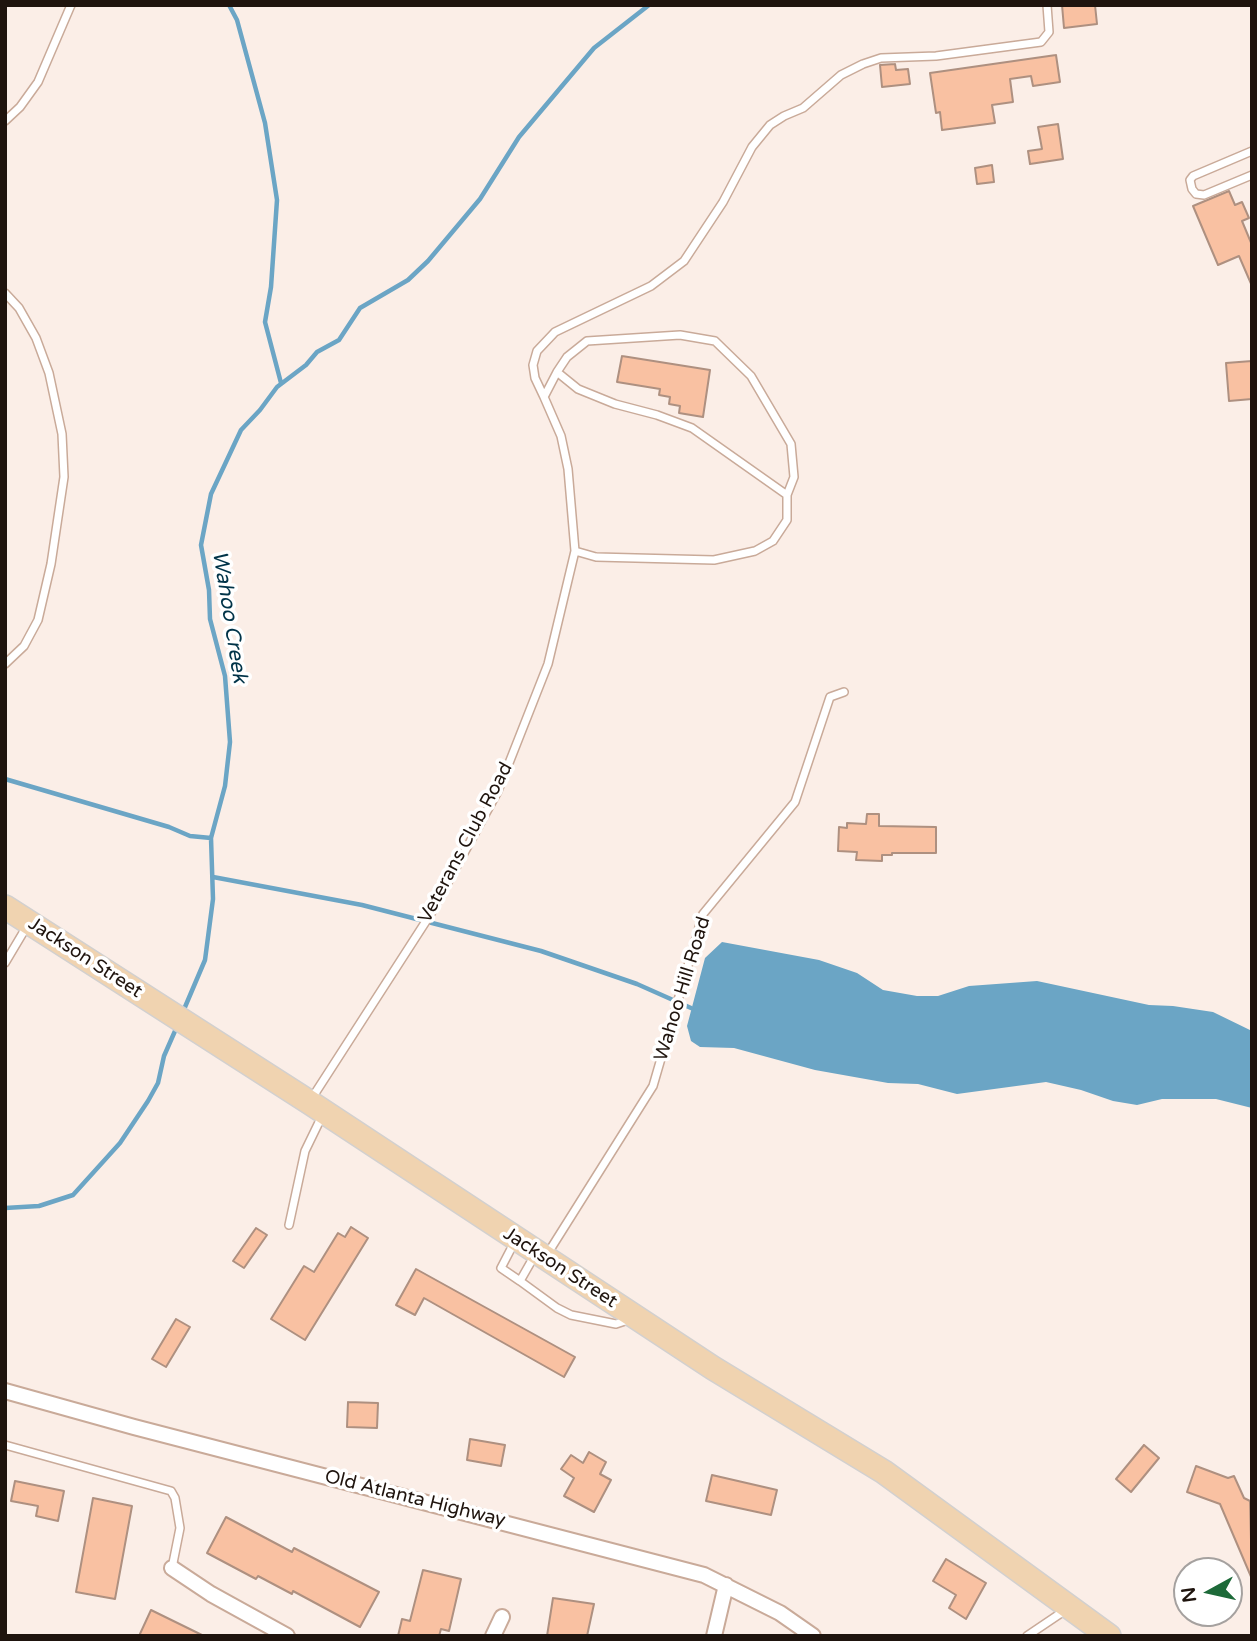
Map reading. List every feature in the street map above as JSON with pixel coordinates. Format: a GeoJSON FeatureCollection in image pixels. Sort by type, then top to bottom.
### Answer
{"type":"FeatureCollection","features":[{"type":"Feature","properties":{"kind":"main road","name":"Jackson Street"},"geometry":{"type":"LineString","coordinates":[[5,907],[316,1107],[540,1256],[884,1472],[1109,1636]]}},
{"type":"Feature","properties":{"kind":"street","name":"Old Atlanta Highway"},"geometry":{"type":"LineString","coordinates":[[5,1391],[704,1575],[780,1613],[813,1636]]}},
{"type":"Feature","properties":{"kind":"street"},"geometry":{"type":"LineString","coordinates":[[173,1568],[211,1594],[287,1636]]}},
{"type":"Feature","properties":{"kind":"street"},"geometry":{"type":"LineString","coordinates":[[715,1636],[726,1585]]}},
{"type":"Feature","properties":{"kind":"street"},"geometry":{"type":"LineString","coordinates":[[493,1636],[502,1617]]}},
{"type":"Feature","properties":{"kind":"lane"},"geometry":{"type":"LineString","coordinates":[[5,121],[20,107],[38,82],[71,5]]}},
{"type":"Feature","properties":{"kind":"lane","name":"Veterans Club Road"},"geometry":{"type":"LineString","coordinates":[[289,1226],[316,1107],[430,915],[498,791],[548,664],[575,551],[573,513],[561,436],[535,378],[533,365],[537,351],[555,332],[651,286],[684,261],[723,202],[752,147],[770,125],[803,108],[841,75],[881,58],[936,56],[1041,42],[1049,32],[1047,5]]}},
{"type":"Feature","properties":{"kind":"lane"},"geometry":{"type":"LineString","coordinates":[[1252,151],[1193,176],[1190,180],[1196,194],[1204,195],[1252,175]]}},
{"type":"Feature","properties":{"kind":"lane"},"geometry":{"type":"LineString","coordinates":[[5,293],[19,308],[36,338],[49,373],[62,434],[64,477],[51,564],[38,620],[24,646],[5,664]]}},
{"type":"Feature","properties":{"kind":"lane"},"geometry":{"type":"LineString","coordinates":[[544,397],[567,357],[587,341],[680,335],[715,341],[751,376],[792,444],[793,477],[787,495],[787,520],[773,541],[755,551],[713,560],[596,557],[575,551]]}},
{"type":"Feature","properties":{"kind":"lane"},"geometry":{"type":"LineString","coordinates":[[557,372],[578,389],[615,404],[692,428],[787,495]]}},
{"type":"Feature","properties":{"kind":"lane","name":"Wahoo Hill Road"},"geometry":{"type":"LineString","coordinates":[[540,1256],[653,1086],[703,914],[795,802],[830,697],[844,692]]}},
{"type":"Feature","properties":{"kind":"lane"},"geometry":{"type":"LineString","coordinates":[[5,963],[29,922]]}},
{"type":"Feature","properties":{"kind":"lane"},"geometry":{"type":"LineString","coordinates":[[5,945],[13,950]]}},
{"type":"Feature","properties":{"kind":"lane"},"geometry":{"type":"LineString","coordinates":[[516,1239],[502,1268],[557,1308],[571,1315],[616,1324],[635,1317]]}},
{"type":"Feature","properties":{"kind":"lane"},"geometry":{"type":"LineString","coordinates":[[520,1281],[540,1256]]}},
{"type":"Feature","properties":{"kind":"lane"},"geometry":{"type":"LineString","coordinates":[[5,1445],[171,1491],[175,1498],[180,1528],[173,1568]]}},
{"type":"Feature","properties":{"kind":"lane"},"geometry":{"type":"LineString","coordinates":[[1027,1636],[1070,1607]]}},
{"type":"Feature","properties":{"kind":"water"},"geometry":{"type":"Polygon","coordinates":[[[722,942],[819,960],[857,973],[883,990],[917,996],[938,996],[969,986],[1037,981],[1149,1005],[1213,1012],[1252,1031],[1252,1108],[1216,1099],[1162,1099],[1137,1105],[1046,1082],[957,1094],[918,1084],[888,1083],[815,1070],[734,1048],[700,1047],[691,1041],[687,1026],[705,958],[722,942]]]}},
{"type":"Feature","properties":{"kind":"building"},"geometry":{"type":"Polygon","coordinates":[[[1062,5],[1095,5],[1097,24],[1064,28],[1062,5]]]}},
{"type":"Feature","properties":{"kind":"building"},"geometry":{"type":"Polygon","coordinates":[[[1056,55],[1060,82],[1033,86],[1031,76],[1010,79],[1013,102],[992,105],[995,123],[942,130],[940,112],[936,113],[930,73],[1056,55]]]}},
{"type":"Feature","properties":{"kind":"building"},"geometry":{"type":"Polygon","coordinates":[[[895,64],[896,70],[908,69],[910,84],[882,87],[880,65],[895,64]]]}},
{"type":"Feature","properties":{"kind":"building"},"geometry":{"type":"Polygon","coordinates":[[[1058,124],[1063,159],[1030,164],[1028,151],[1042,149],[1038,127],[1058,124]]]}},
{"type":"Feature","properties":{"kind":"building"},"geometry":{"type":"Polygon","coordinates":[[[992,165],[994,182],[977,184],[975,168],[992,165]]]}},
{"type":"Feature","properties":{"kind":"building"},"geometry":{"type":"Polygon","coordinates":[[[1229,191],[1235,205],[1242,202],[1249,218],[1242,221],[1252,245],[1252,286],[1239,256],[1218,265],[1193,206],[1229,191]]]}},
{"type":"Feature","properties":{"kind":"building"},"geometry":{"type":"Polygon","coordinates":[[[622,356],[710,370],[703,417],[679,413],[680,406],[669,404],[670,397],[659,395],[660,389],[617,382],[622,356]]]}},
{"type":"Feature","properties":{"kind":"building"},"geometry":{"type":"Polygon","coordinates":[[[1252,361],[1252,399],[1229,401],[1226,363],[1252,361]]]}},
{"type":"Feature","properties":{"kind":"building"},"geometry":{"type":"Polygon","coordinates":[[[867,814],[879,814],[879,826],[936,827],[936,853],[892,853],[882,855],[882,861],[856,860],[857,852],[838,851],[839,827],[847,828],[847,823],[866,824],[867,814]]]}},
{"type":"Feature","properties":{"kind":"building"},"geometry":{"type":"Polygon","coordinates":[[[351,1227],[368,1238],[305,1340],[271,1319],[304,1266],[314,1272],[338,1233],[345,1237],[351,1227]]]}},
{"type":"Feature","properties":{"kind":"building"},"geometry":{"type":"Polygon","coordinates":[[[256,1228],[267,1235],[244,1268],[233,1261],[256,1228]]]}},
{"type":"Feature","properties":{"kind":"building"},"geometry":{"type":"Polygon","coordinates":[[[416,1269],[575,1357],[564,1377],[424,1298],[415,1315],[396,1305],[416,1269]]]}},
{"type":"Feature","properties":{"kind":"building"},"geometry":{"type":"Polygon","coordinates":[[[176,1319],[190,1327],[166,1367],[152,1359],[176,1319]]]}},
{"type":"Feature","properties":{"kind":"building"},"geometry":{"type":"Polygon","coordinates":[[[348,1402],[378,1403],[377,1428],[347,1427],[348,1402]]]}},
{"type":"Feature","properties":{"kind":"building"},"geometry":{"type":"Polygon","coordinates":[[[470,1439],[505,1445],[501,1466],[467,1460],[470,1439]]]}},
{"type":"Feature","properties":{"kind":"building"},"geometry":{"type":"Polygon","coordinates":[[[1144,1445],[1159,1458],[1131,1492],[1116,1479],[1144,1445]]]}},
{"type":"Feature","properties":{"kind":"building"},"geometry":{"type":"Polygon","coordinates":[[[589,1452],[606,1462],[600,1474],[611,1480],[594,1512],[564,1496],[574,1478],[561,1469],[571,1455],[583,1463],[589,1452]]]}},
{"type":"Feature","properties":{"kind":"building"},"geometry":{"type":"Polygon","coordinates":[[[1196,1466],[1228,1478],[1234,1476],[1244,1498],[1250,1501],[1252,1579],[1220,1504],[1187,1492],[1196,1466]]]}},
{"type":"Feature","properties":{"kind":"building"},"geometry":{"type":"Polygon","coordinates":[[[712,1475],[777,1490],[771,1515],[706,1501],[712,1475]]]}},
{"type":"Feature","properties":{"kind":"building"},"geometry":{"type":"Polygon","coordinates":[[[15,1481],[64,1491],[58,1521],[36,1516],[38,1506],[11,1501],[15,1481]]]}},
{"type":"Feature","properties":{"kind":"building"},"geometry":{"type":"Polygon","coordinates":[[[93,1498],[132,1506],[115,1599],[76,1592],[93,1498]]]}},
{"type":"Feature","properties":{"kind":"building"},"geometry":{"type":"Polygon","coordinates":[[[226,1517],[292,1552],[294,1548],[379,1592],[360,1627],[293,1591],[292,1594],[258,1576],[256,1579],[207,1553],[226,1517]]]}},
{"type":"Feature","properties":{"kind":"building"},"geometry":{"type":"Polygon","coordinates":[[[946,1559],[986,1583],[966,1619],[949,1608],[956,1595],[933,1581],[946,1559]]]}},
{"type":"Feature","properties":{"kind":"building"},"geometry":{"type":"Polygon","coordinates":[[[423,1570],[461,1579],[449,1631],[441,1629],[439,1636],[398,1636],[402,1619],[410,1621],[423,1570]]]}},
{"type":"Feature","properties":{"kind":"building"},"geometry":{"type":"Polygon","coordinates":[[[553,1598],[594,1604],[587,1636],[547,1636],[553,1598]]]}},
{"type":"Feature","properties":{"kind":"building"},"geometry":{"type":"Polygon","coordinates":[[[151,1610],[204,1636],[139,1636],[151,1610]]]}},
{"type":"Feature","properties":{"kind":"waterway","name":"Wahoo Creek"},"geometry":{"type":"LineString","coordinates":[[229,5],[237,20],[265,123],[277,200],[271,287],[265,322],[281,383]]}},
{"type":"Feature","properties":{"kind":"waterway","name":"Wahoo Creek"},"geometry":{"type":"LineString","coordinates":[[185,1007],[205,960],[213,899],[211,838],[225,786],[230,742],[225,676],[210,619],[209,590],[201,545],[211,494],[241,430],[277,387],[306,365],[317,352],[339,340],[360,308],[408,280],[428,261],[480,199],[519,137],[594,48],[649,5]]}},
{"type":"Feature","properties":{"kind":"waterway"},"geometry":{"type":"LineString","coordinates":[[5,779],[169,827],[190,836],[211,838]]}},
{"type":"Feature","properties":{"kind":"waterway"},"geometry":{"type":"LineString","coordinates":[[213,877],[362,905],[541,951],[637,984],[691,1008]]}},
{"type":"Feature","properties":{"kind":"waterway","name":"Wahoo Creek"},"geometry":{"type":"LineString","coordinates":[[5,1208],[39,1206],[73,1195],[120,1143],[148,1101],[158,1083],[164,1056],[175,1031]]}}]}
